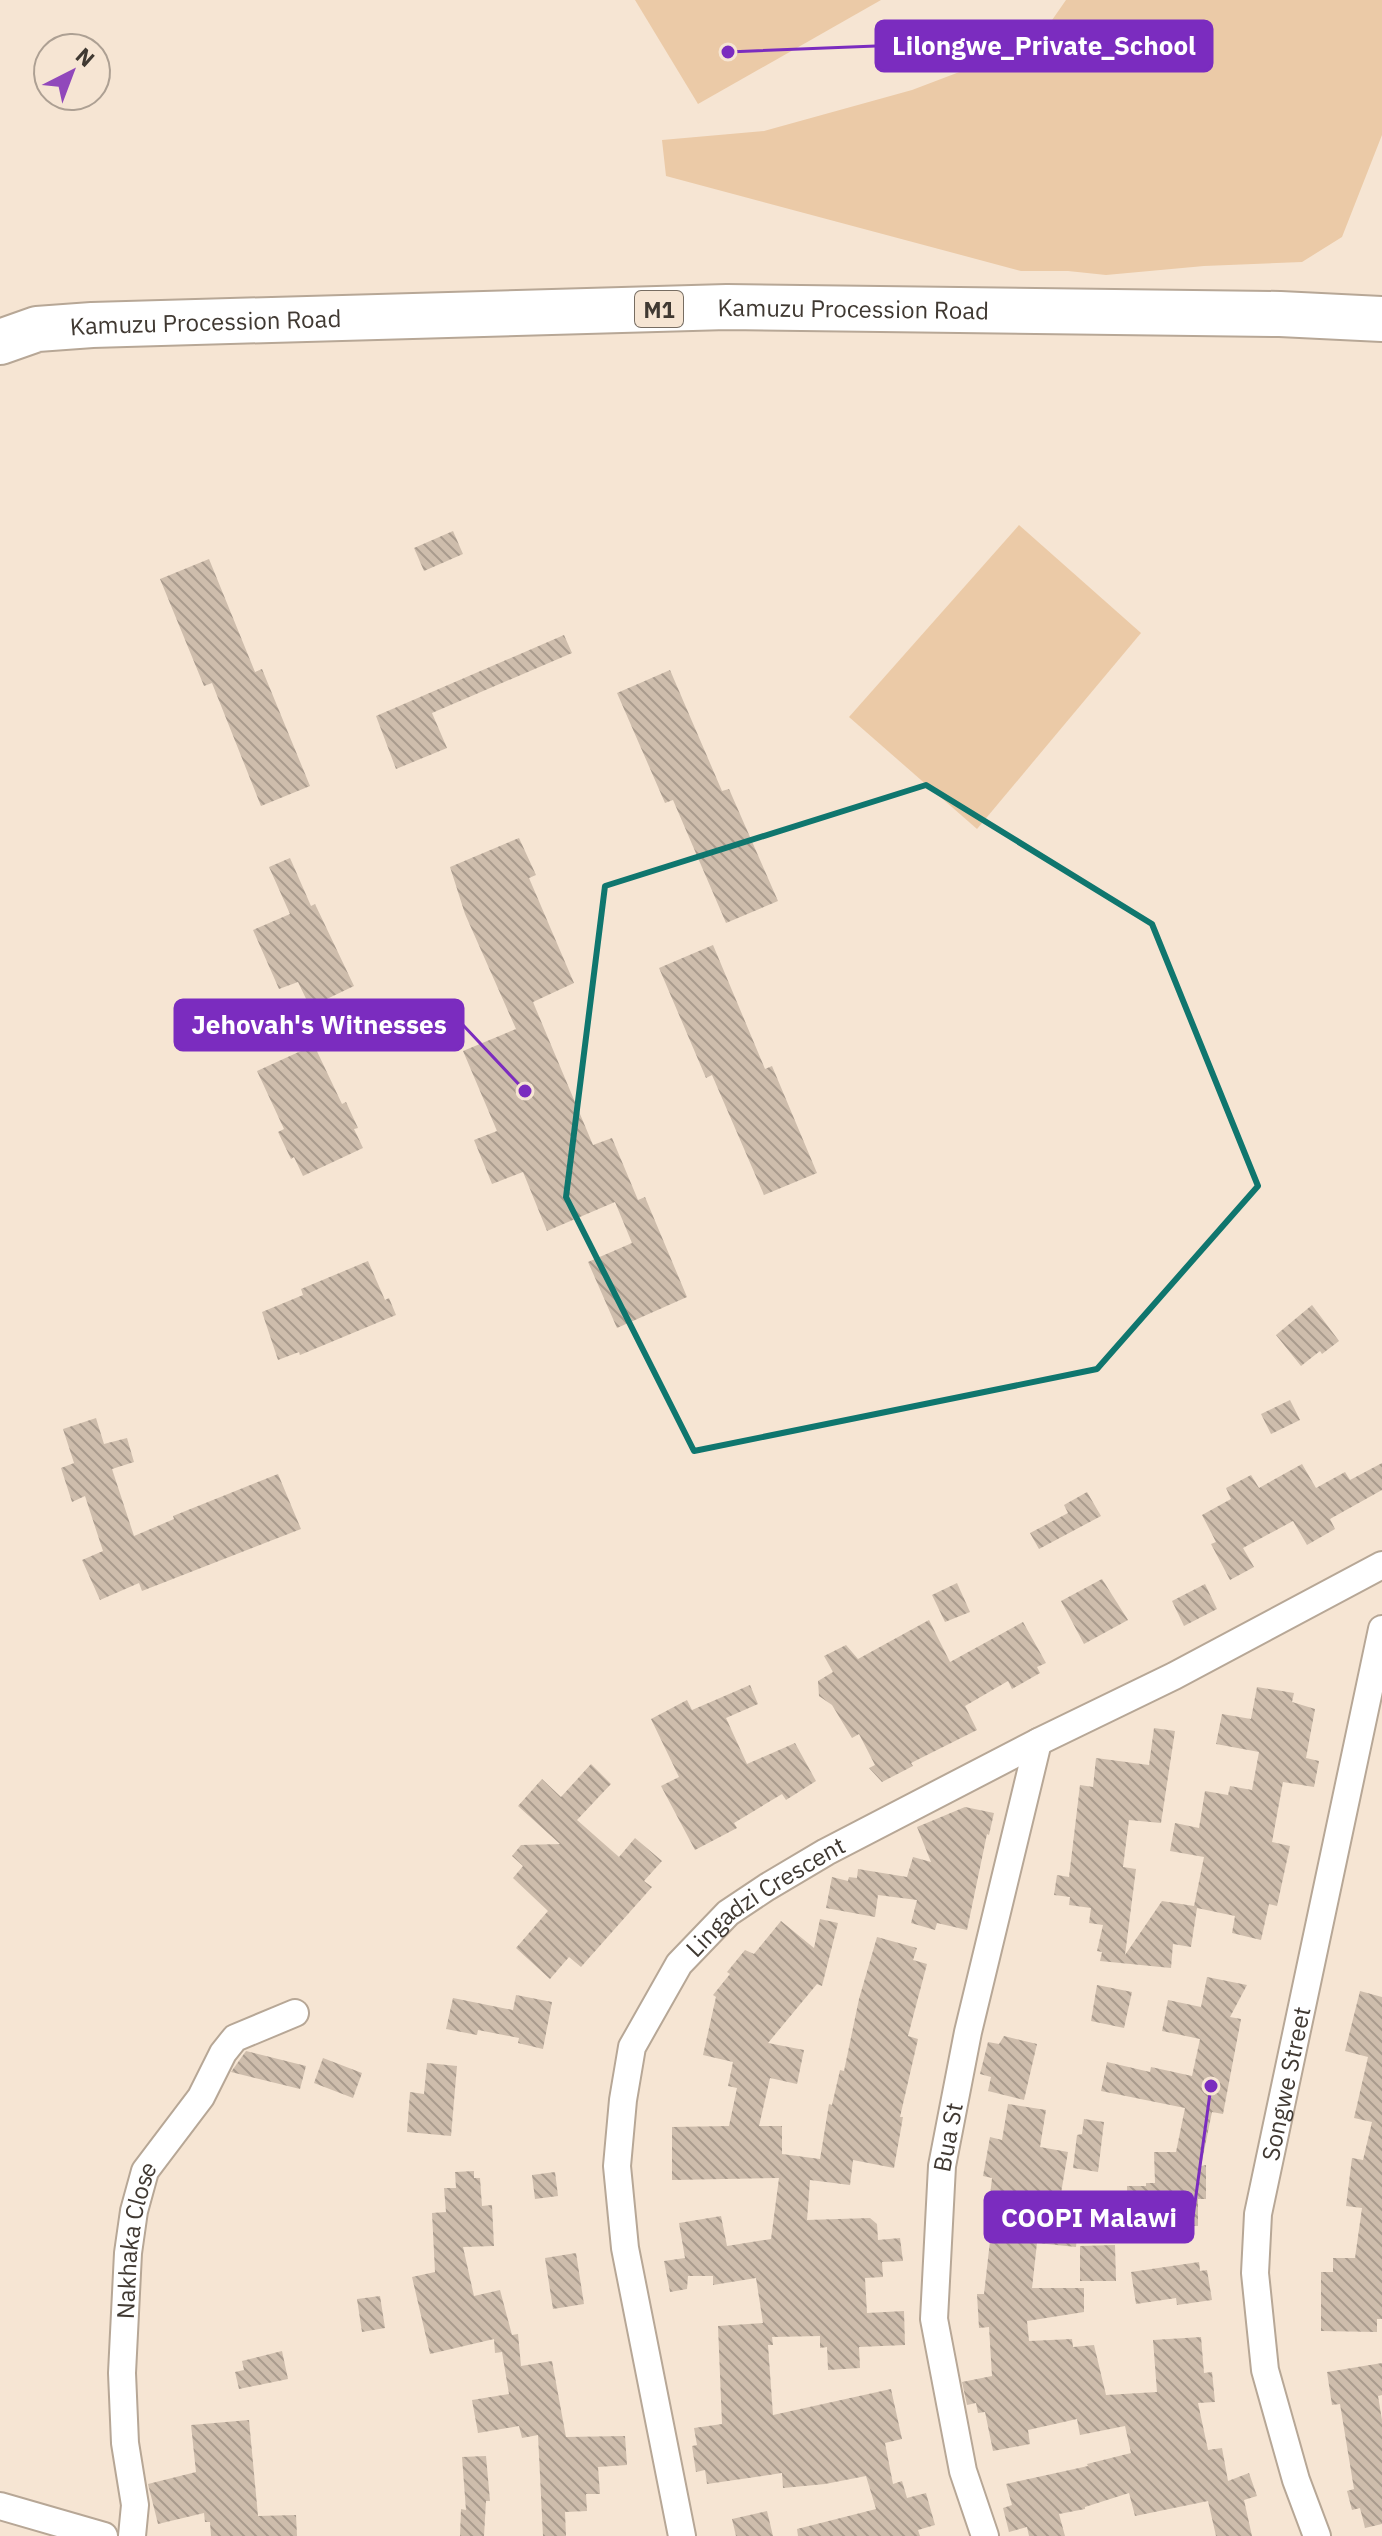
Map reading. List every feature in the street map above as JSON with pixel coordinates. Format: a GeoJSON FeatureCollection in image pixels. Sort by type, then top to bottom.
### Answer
{"type":"FeatureCollection","features":[{"type":"Feature","properties":{"kind":"highway","name":"Kamuzu Procession Road"},"geometry":{"type":"LineString","coordinates":[[12,330],[727,307],[1280,314],[1382,319]]}},
{"type":"Feature","properties":{"kind":"street","name":"Lingadzi Crescent"},"geometry":{"type":"LineString","coordinates":[[682,2536],[625,2248],[617,2166],[632,2047],[679,1964],[728,1913],[853,1837],[1174,1676],[1382,1565]]}},
{"type":"Feature","properties":{"kind":"street","name":"Songwe Street"},"geometry":{"type":"LineString","coordinates":[[1317,2536],[1296,2480],[1265,2370],[1255,2273],[1258,2214],[1382,1629]]}},
{"type":"Feature","properties":{"kind":"street","name":"Bua St"},"geometry":{"type":"LineString","coordinates":[[985,2536],[963,2471],[934,2319],[942,2166],[968,2032],[1038,1742]]}},
{"type":"Feature","properties":{"kind":"street","name":"Nakhaka Close"},"geometry":{"type":"LineString","coordinates":[[132,2536],[135,2505],[125,2443],[122,2373],[128,2253],[134,2211],[145,2171],[201,2097],[223,2053],[235,2038],[295,2013]]}},
{"type":"Feature","properties":{"kind":"street"},"geometry":{"type":"LineString","coordinates":[[0,2506],[104,2536]]}},
{"type":"Feature","properties":{"kind":"highlighted area"},"geometry":{"type":"Polygon","coordinates":[[[926,785],[1152,924],[1258,1186],[1097,1369],[694,1451],[566,1197],[605,886],[926,785]]]}},
{"type":"Feature","properties":{"kind":"shaded area"},"geometry":{"type":"Polygon","coordinates":[[[635,0],[881,0],[698,104],[635,0]]]}},
{"type":"Feature","properties":{"kind":"shaded area"},"geometry":{"type":"Polygon","coordinates":[[[1066,0],[1382,0],[1382,135],[1342,237],[1302,262],[1204,266],[1106,275],[1021,271],[666,176],[662,140],[764,131],[912,90],[1036,43],[1066,0]]]}},
{"type":"Feature","properties":{"kind":"shaded area"},"geometry":{"type":"Polygon","coordinates":[[[1019,525],[1141,633],[977,829],[849,717],[1019,525]]]}},
{"type":"Feature","properties":{"kind":"building"},"geometry":{"type":"Polygon","coordinates":[[[453,531],[463,554],[424,571],[414,548],[453,531]]]}},
{"type":"Feature","properties":{"kind":"building"},"geometry":{"type":"Polygon","coordinates":[[[209,559],[255,672],[262,669],[310,786],[261,806],[212,683],[204,686],[160,579],[209,559]]]}},
{"type":"Feature","properties":{"kind":"building"},"geometry":{"type":"Polygon","coordinates":[[[564,635],[572,653],[432,713],[447,748],[396,769],[376,716],[564,635]]]}},
{"type":"Feature","properties":{"kind":"building"},"geometry":{"type":"Polygon","coordinates":[[[670,670],[722,791],[729,789],[778,901],[726,923],[673,800],[665,803],[617,693],[670,670]]]}},
{"type":"Feature","properties":{"kind":"building"},"geometry":{"type":"Polygon","coordinates":[[[519,838],[536,875],[529,878],[574,983],[533,1002],[593,1145],[612,1138],[638,1200],[645,1197],[687,1297],[617,1328],[588,1262],[632,1243],[615,1202],[547,1231],[523,1172],[492,1184],[474,1140],[497,1131],[463,1051],[516,1029],[465,914],[450,867],[519,838]]]}},
{"type":"Feature","properties":{"kind":"building"},"geometry":{"type":"Polygon","coordinates":[[[290,858],[311,906],[315,904],[354,986],[310,1007],[298,982],[279,989],[253,930],[290,914],[269,867],[290,858]]]}},
{"type":"Feature","properties":{"kind":"building"},"geometry":{"type":"Polygon","coordinates":[[[713,945],[765,1069],[772,1066],[817,1173],[764,1195],[712,1075],[706,1078],[659,968],[713,945]]]}},
{"type":"Feature","properties":{"kind":"building"},"geometry":{"type":"Polygon","coordinates":[[[314,1045],[342,1104],[346,1102],[363,1148],[303,1176],[278,1132],[284,1129],[257,1071],[314,1045]]]}},
{"type":"Feature","properties":{"kind":"building"},"geometry":{"type":"Polygon","coordinates":[[[368,1261],[385,1300],[389,1298],[396,1315],[300,1355],[299,1352],[278,1360],[262,1312],[303,1295],[301,1289],[368,1261]]]}},
{"type":"Feature","properties":{"kind":"building"},"geometry":{"type":"Polygon","coordinates":[[[1312,1305],[1339,1341],[1301,1366],[1276,1335],[1312,1305]]]}},
{"type":"Feature","properties":{"kind":"building"},"geometry":{"type":"Polygon","coordinates":[[[1290,1400],[1300,1420],[1271,1434],[1261,1414],[1290,1400]]]}},
{"type":"Feature","properties":{"kind":"building"},"geometry":{"type":"Polygon","coordinates":[[[96,1418],[104,1444],[127,1438],[134,1462],[112,1469],[134,1536],[174,1519],[173,1516],[278,1474],[301,1529],[142,1591],[139,1583],[100,1600],[82,1560],[103,1551],[85,1496],[72,1502],[61,1468],[74,1463],[63,1429],[96,1418]]]}},
{"type":"Feature","properties":{"kind":"building"},"geometry":{"type":"Polygon","coordinates":[[[1382,1463],[1382,1490],[1330,1519],[1335,1529],[1307,1545],[1293,1521],[1243,1548],[1254,1567],[1230,1580],[1211,1544],[1216,1542],[1202,1515],[1231,1499],[1226,1488],[1251,1475],[1259,1488],[1302,1464],[1316,1488],[1345,1472],[1350,1480],[1382,1463]]]}},
{"type":"Feature","properties":{"kind":"building"},"geometry":{"type":"Polygon","coordinates":[[[1087,1492],[1101,1516],[1039,1549],[1030,1533],[1068,1513],[1064,1505],[1087,1492]]]}},
{"type":"Feature","properties":{"kind":"building"},"geometry":{"type":"Polygon","coordinates":[[[1102,1579],[1128,1620],[1084,1644],[1061,1601],[1102,1579]]]}},
{"type":"Feature","properties":{"kind":"building"},"geometry":{"type":"Polygon","coordinates":[[[957,1583],[970,1612],[945,1622],[932,1595],[957,1583]]]}},
{"type":"Feature","properties":{"kind":"building"},"geometry":{"type":"Polygon","coordinates":[[[1205,1584],[1217,1609],[1184,1626],[1172,1601],[1205,1584]]]}},
{"type":"Feature","properties":{"kind":"building"},"geometry":{"type":"Polygon","coordinates":[[[929,1620],[950,1662],[1023,1622],[1046,1663],[1037,1667],[1040,1673],[1012,1689],[1008,1681],[965,1706],[977,1730],[911,1763],[913,1766],[882,1782],[869,1768],[875,1765],[859,1734],[852,1738],[832,1705],[819,1696],[818,1681],[833,1672],[824,1656],[846,1645],[858,1659],[929,1620]]]}},
{"type":"Feature","properties":{"kind":"building"},"geometry":{"type":"Polygon","coordinates":[[[750,1685],[758,1704],[726,1718],[747,1764],[795,1743],[816,1781],[786,1800],[782,1794],[734,1823],[737,1828],[695,1850],[661,1786],[679,1777],[651,1719],[687,1700],[692,1710],[750,1685]]]}},
{"type":"Feature","properties":{"kind":"building"},"geometry":{"type":"Polygon","coordinates":[[[1257,1687],[1294,1693],[1292,1702],[1315,1709],[1306,1758],[1319,1761],[1314,1787],[1283,1782],[1272,1842],[1290,1846],[1277,1906],[1269,1904],[1261,1940],[1232,1933],[1235,1916],[1197,1908],[1191,1947],[1173,1944],[1171,1968],[1100,1961],[1102,1952],[1097,1951],[1103,1925],[1089,1923],[1091,1908],[1069,1905],[1070,1897],[1054,1895],[1057,1875],[1069,1877],[1080,1785],[1093,1787],[1096,1758],[1149,1765],[1154,1728],[1175,1731],[1161,1823],[1129,1820],[1123,1867],[1136,1869],[1125,1955],[1162,1901],[1194,1906],[1204,1857],[1170,1851],[1175,1823],[1199,1828],[1205,1791],[1228,1795],[1230,1786],[1252,1790],[1259,1752],[1216,1744],[1222,1714],[1251,1719],[1257,1687]]]}},
{"type":"Feature","properties":{"kind":"building"},"geometry":{"type":"Polygon","coordinates":[[[591,1764],[611,1784],[577,1820],[619,1857],[635,1838],[662,1861],[644,1881],[652,1887],[581,1967],[569,1957],[550,1979],[516,1948],[548,1911],[513,1878],[523,1866],[512,1856],[521,1845],[560,1844],[518,1806],[542,1779],[561,1797],[591,1764]]]}},
{"type":"Feature","properties":{"kind":"building"},"geometry":{"type":"Polygon","coordinates":[[[965,1807],[994,1813],[967,1930],[937,1923],[935,1930],[911,1923],[917,1900],[878,1895],[875,1917],[826,1908],[832,1877],[848,1881],[849,1877],[857,1878],[858,1869],[907,1877],[913,1857],[931,1862],[917,1827],[965,1807]]]}},
{"type":"Feature","properties":{"kind":"building"},"geometry":{"type":"Polygon","coordinates":[[[820,1919],[838,1923],[822,1986],[817,1984],[768,2043],[804,2050],[797,2084],[770,2078],[759,2126],[782,2126],[782,2154],[820,2159],[829,2104],[832,2105],[840,2070],[844,2071],[859,1999],[877,1937],[917,1948],[913,1960],[927,1964],[908,2036],[918,2039],[900,2117],[903,2117],[894,2168],[853,2160],[850,2185],[810,2180],[807,2220],[870,2218],[877,2224],[878,2240],[900,2238],[903,2261],[882,2262],[883,2277],[865,2278],[867,2313],[904,2311],[905,2345],[859,2347],[860,2368],[828,2370],[827,2347],[820,2348],[820,2336],[772,2337],[773,2345],[768,2345],[773,2415],[891,2389],[902,2439],[885,2443],[893,2484],[902,2481],[907,2498],[926,2493],[935,2525],[918,2530],[920,2536],[798,2536],[797,2529],[876,2509],[866,2476],[783,2488],[782,2473],[707,2484],[705,2470],[696,2472],[692,2446],[697,2445],[694,2428],[722,2424],[718,2326],[763,2323],[756,2278],[713,2285],[713,2276],[688,2276],[687,2289],[670,2292],[664,2261],[685,2258],[679,2223],[721,2216],[727,2246],[771,2239],[779,2178],[672,2180],[672,2127],[729,2126],[737,2088],[728,2086],[733,2062],[703,2055],[716,1997],[713,1995],[745,1950],[754,1954],[781,1921],[814,1948],[820,1919]]]}},
{"type":"Feature","properties":{"kind":"building"},"geometry":{"type":"Polygon","coordinates":[[[1207,1977],[1247,1985],[1230,2017],[1241,2019],[1223,2114],[1212,2112],[1201,2166],[1206,2165],[1206,2199],[1198,2199],[1198,2226],[1128,2226],[1127,2186],[1155,2183],[1154,2152],[1176,2152],[1185,2108],[1101,2091],[1107,2062],[1150,2072],[1151,2067],[1192,2076],[1200,2039],[1162,2031],[1168,2000],[1201,2007],[1207,1977]]]}},
{"type":"Feature","properties":{"kind":"building"},"geometry":{"type":"Polygon","coordinates":[[[1097,1985],[1132,1992],[1124,2028],[1091,2021],[1097,1985]]]}},
{"type":"Feature","properties":{"kind":"building"},"geometry":{"type":"Polygon","coordinates":[[[1360,1991],[1382,1997],[1382,2319],[1377,2319],[1377,2332],[1321,2331],[1321,2272],[1333,2272],[1333,2258],[1355,2258],[1362,2208],[1346,2206],[1352,2158],[1363,2160],[1372,2122],[1354,2118],[1368,2057],[1345,2051],[1360,1991]]]}},
{"type":"Feature","properties":{"kind":"building"},"geometry":{"type":"Polygon","coordinates":[[[516,1995],[552,2002],[543,2049],[518,2043],[519,2038],[478,2030],[477,2035],[446,2029],[453,1998],[513,2010],[516,1995]]]}},
{"type":"Feature","properties":{"kind":"building"},"geometry":{"type":"Polygon","coordinates":[[[1004,2036],[1037,2044],[1024,2100],[988,2091],[991,2077],[980,2074],[988,2042],[999,2044],[1004,2036]]]}},
{"type":"Feature","properties":{"kind":"building"},"geometry":{"type":"Polygon","coordinates":[[[246,2051],[306,2066],[300,2089],[231,2072],[246,2051]]]}},
{"type":"Feature","properties":{"kind":"building"},"geometry":{"type":"Polygon","coordinates":[[[323,2058],[362,2073],[353,2098],[314,2083],[323,2058]]]}},
{"type":"Feature","properties":{"kind":"building"},"geometry":{"type":"Polygon","coordinates":[[[427,2063],[457,2066],[451,2136],[407,2132],[410,2092],[424,2094],[427,2063]]]}},
{"type":"Feature","properties":{"kind":"building"},"geometry":{"type":"Polygon","coordinates":[[[1008,2104],[1046,2110],[1040,2147],[1068,2152],[1059,2205],[1080,2208],[1076,2247],[1037,2243],[1032,2288],[1084,2288],[1084,2312],[1027,2321],[1029,2341],[1072,2339],[1073,2347],[1094,2345],[1106,2395],[1157,2392],[1153,2340],[1201,2337],[1204,2373],[1212,2372],[1215,2402],[1198,2403],[1208,2450],[1222,2448],[1228,2481],[1249,2473],[1257,2496],[1244,2500],[1252,2536],[1216,2536],[1208,2501],[1135,2516],[1129,2493],[1085,2509],[1059,2514],[1065,2536],[1029,2536],[1027,2527],[1009,2532],[1003,2508],[1012,2505],[1006,2484],[1131,2453],[1125,2426],[1080,2435],[1077,2419],[1028,2430],[1030,2444],[993,2451],[985,2412],[978,2413],[976,2403],[967,2405],[962,2382],[992,2376],[989,2327],[979,2328],[977,2294],[984,2294],[991,2232],[986,2231],[992,2178],[983,2176],[990,2137],[1002,2140],[1008,2104]]]}},
{"type":"Feature","properties":{"kind":"building"},"geometry":{"type":"Polygon","coordinates":[[[1084,2119],[1104,2122],[1098,2172],[1073,2168],[1077,2135],[1082,2134],[1084,2119]]]}},
{"type":"Feature","properties":{"kind":"building"},"geometry":{"type":"Polygon","coordinates":[[[474,2171],[474,2178],[480,2178],[482,2206],[492,2205],[494,2246],[463,2247],[474,2296],[500,2290],[512,2335],[518,2334],[521,2366],[552,2361],[566,2437],[625,2436],[627,2465],[598,2467],[600,2494],[586,2494],[587,2511],[565,2512],[566,2536],[543,2536],[538,2435],[522,2438],[519,2426],[478,2433],[472,2400],[509,2394],[502,2352],[495,2353],[494,2339],[430,2354],[412,2277],[435,2272],[432,2213],[446,2212],[444,2188],[456,2188],[455,2172],[474,2171]]]}},
{"type":"Feature","properties":{"kind":"building"},"geometry":{"type":"Polygon","coordinates":[[[555,2172],[558,2196],[535,2199],[532,2175],[555,2172]]]}},
{"type":"Feature","properties":{"kind":"building"},"geometry":{"type":"Polygon","coordinates":[[[1115,2245],[1116,2281],[1080,2281],[1080,2246],[1115,2245]]]}},
{"type":"Feature","properties":{"kind":"building"},"geometry":{"type":"Polygon","coordinates":[[[576,2253],[584,2304],[553,2309],[545,2258],[576,2253]]]}},
{"type":"Feature","properties":{"kind":"building"},"geometry":{"type":"Polygon","coordinates":[[[1199,2262],[1200,2271],[1207,2270],[1212,2300],[1177,2305],[1176,2298],[1136,2304],[1131,2272],[1199,2262]]]}},
{"type":"Feature","properties":{"kind":"building"},"geometry":{"type":"Polygon","coordinates":[[[380,2296],[385,2328],[362,2332],[357,2299],[380,2296]]]}},
{"type":"Feature","properties":{"kind":"building"},"geometry":{"type":"Polygon","coordinates":[[[282,2351],[288,2379],[239,2389],[235,2372],[244,2370],[242,2361],[282,2351]]]}},
{"type":"Feature","properties":{"kind":"building"},"geometry":{"type":"Polygon","coordinates":[[[1382,2363],[1382,2395],[1378,2396],[1382,2420],[1382,2524],[1365,2528],[1360,2508],[1352,2510],[1347,2491],[1354,2489],[1340,2404],[1332,2405],[1327,2372],[1382,2363]]]}},
{"type":"Feature","properties":{"kind":"building"},"geometry":{"type":"Polygon","coordinates":[[[249,2420],[258,2516],[296,2515],[297,2536],[211,2536],[210,2522],[205,2522],[204,2513],[158,2524],[148,2484],[196,2472],[191,2425],[249,2420]]]}},
{"type":"Feature","properties":{"kind":"building"},"geometry":{"type":"Polygon","coordinates":[[[486,2456],[490,2501],[486,2501],[484,2536],[460,2536],[461,2509],[466,2510],[462,2457],[486,2456]]]}},
{"type":"Feature","properties":{"kind":"building"},"geometry":{"type":"Polygon","coordinates":[[[767,2511],[773,2536],[736,2536],[732,2519],[767,2511]]]}},
{"type":"Feature","properties":{"kind":"place","name":"Lilongwe_Private_School"},"geometry":{"type":"Point","coordinates":[728,52]}},
{"type":"Feature","properties":{"kind":"place","name":"Jehovah's Witnesses"},"geometry":{"type":"Point","coordinates":[525,1091]}},
{"type":"Feature","properties":{"kind":"place","name":"COOPI Malawi"},"geometry":{"type":"Point","coordinates":[1211,2086]}}]}
